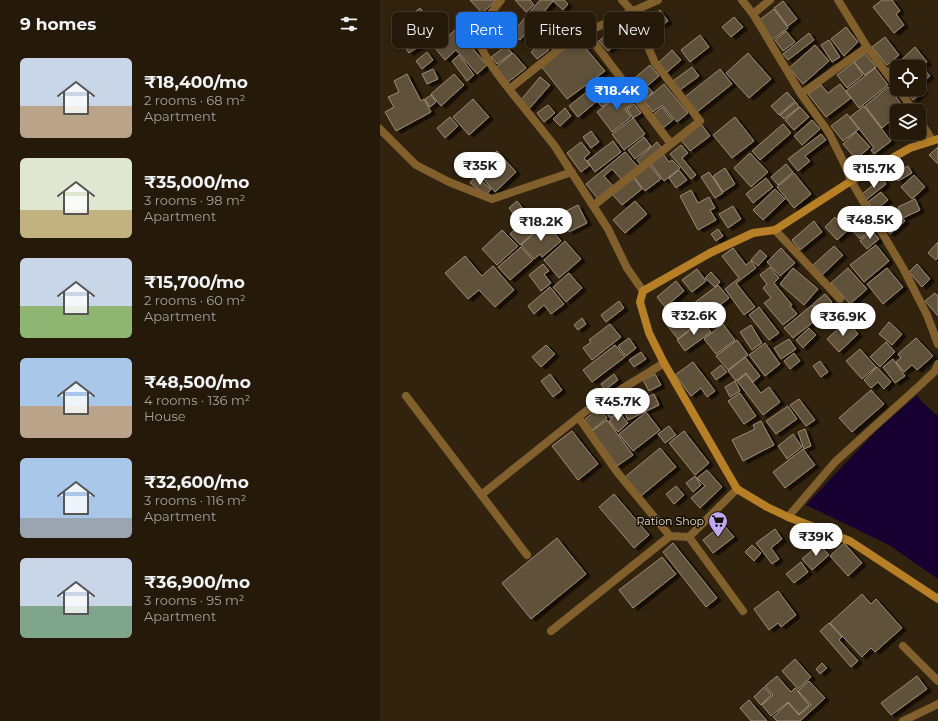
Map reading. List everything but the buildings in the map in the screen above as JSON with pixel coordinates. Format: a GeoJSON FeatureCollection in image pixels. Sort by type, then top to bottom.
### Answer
{"type":"FeatureCollection","features":[{"type":"Feature","properties":{"kind":"street"},"geometry":{"type":"LineString","coordinates":[[501,0],[476,32],[480,48],[488,62],[554,145],[608,229],[627,268],[643,291]]}},
{"type":"Feature","properties":{"kind":"street"},"geometry":{"type":"LineString","coordinates":[[622,0],[634,12],[658,0]]}},
{"type":"Feature","properties":{"kind":"street"},"geometry":{"type":"LineString","coordinates":[[742,0],[753,14],[801,94],[829,133],[844,163],[850,181],[903,268],[936,330],[938,344]]}},
{"type":"Feature","properties":{"kind":"street"},"geometry":{"type":"LineString","coordinates":[[753,14],[770,0]]}},
{"type":"Feature","properties":{"kind":"street"},"geometry":{"type":"LineString","coordinates":[[838,0],[867,47],[890,77]]}},
{"type":"Feature","properties":{"kind":"street"},"geometry":{"type":"LineString","coordinates":[[596,45],[671,144]]}},
{"type":"Feature","properties":{"kind":"street"},"geometry":{"type":"LineString","coordinates":[[801,94],[867,47]]}},
{"type":"Feature","properties":{"kind":"street"},"geometry":{"type":"LineString","coordinates":[[509,89],[544,59],[561,48]]}},
{"type":"Feature","properties":{"kind":"street"},"geometry":{"type":"LineString","coordinates":[[593,206],[700,121],[654,64],[648,48]]}},
{"type":"Feature","properties":{"kind":"street"},"geometry":{"type":"LineString","coordinates":[[380,128],[416,165],[449,182],[492,199],[572,172]]}},
{"type":"Feature","properties":{"kind":"street"},"geometry":{"type":"LineString","coordinates":[[926,128],[935,140],[910,148],[850,181],[775,230],[753,234],[710,253],[643,291],[640,302],[650,333],[664,363],[737,489],[767,507],[788,517],[850,541],[938,599]]}},
{"type":"Feature","properties":{"kind":"street"},"geometry":{"type":"LineString","coordinates":[[775,230],[840,300]]}},
{"type":"Feature","properties":{"kind":"street"},"geometry":{"type":"LineString","coordinates":[[481,496],[579,418],[664,363]]}},
{"type":"Feature","properties":{"kind":"street"},"geometry":{"type":"LineString","coordinates":[[788,517],[835,462],[935,371],[938,364]]}},
{"type":"Feature","properties":{"kind":"street"},"geometry":{"type":"LineString","coordinates":[[406,396],[527,555]]}},
{"type":"Feature","properties":{"kind":"street"},"geometry":{"type":"LineString","coordinates":[[579,418],[617,472],[670,536]]}},
{"type":"Feature","properties":{"kind":"street"},"geometry":{"type":"LineString","coordinates":[[551,631],[670,536],[689,537],[737,489]]}},
{"type":"Feature","properties":{"kind":"street"},"geometry":{"type":"LineString","coordinates":[[689,537],[743,611]]}},
{"type":"Feature","properties":{"kind":"street"},"geometry":{"type":"LineString","coordinates":[[903,646],[938,681]]}},
{"type":"Feature","properties":{"kind":"street"},"geometry":{"type":"LineString","coordinates":[[902,721],[938,704]]}},
{"type":"Feature","properties":{"kind":"shaded area"},"geometry":{"type":"Polygon","coordinates":[[[917,395],[922,402],[938,416],[938,579],[889,545],[806,505],[876,431],[917,395]]]}},
{"type":"Feature","properties":{"kind":"place","name":"Ration Shop"},"geometry":{"type":"Point","coordinates":[718,538]}}]}
